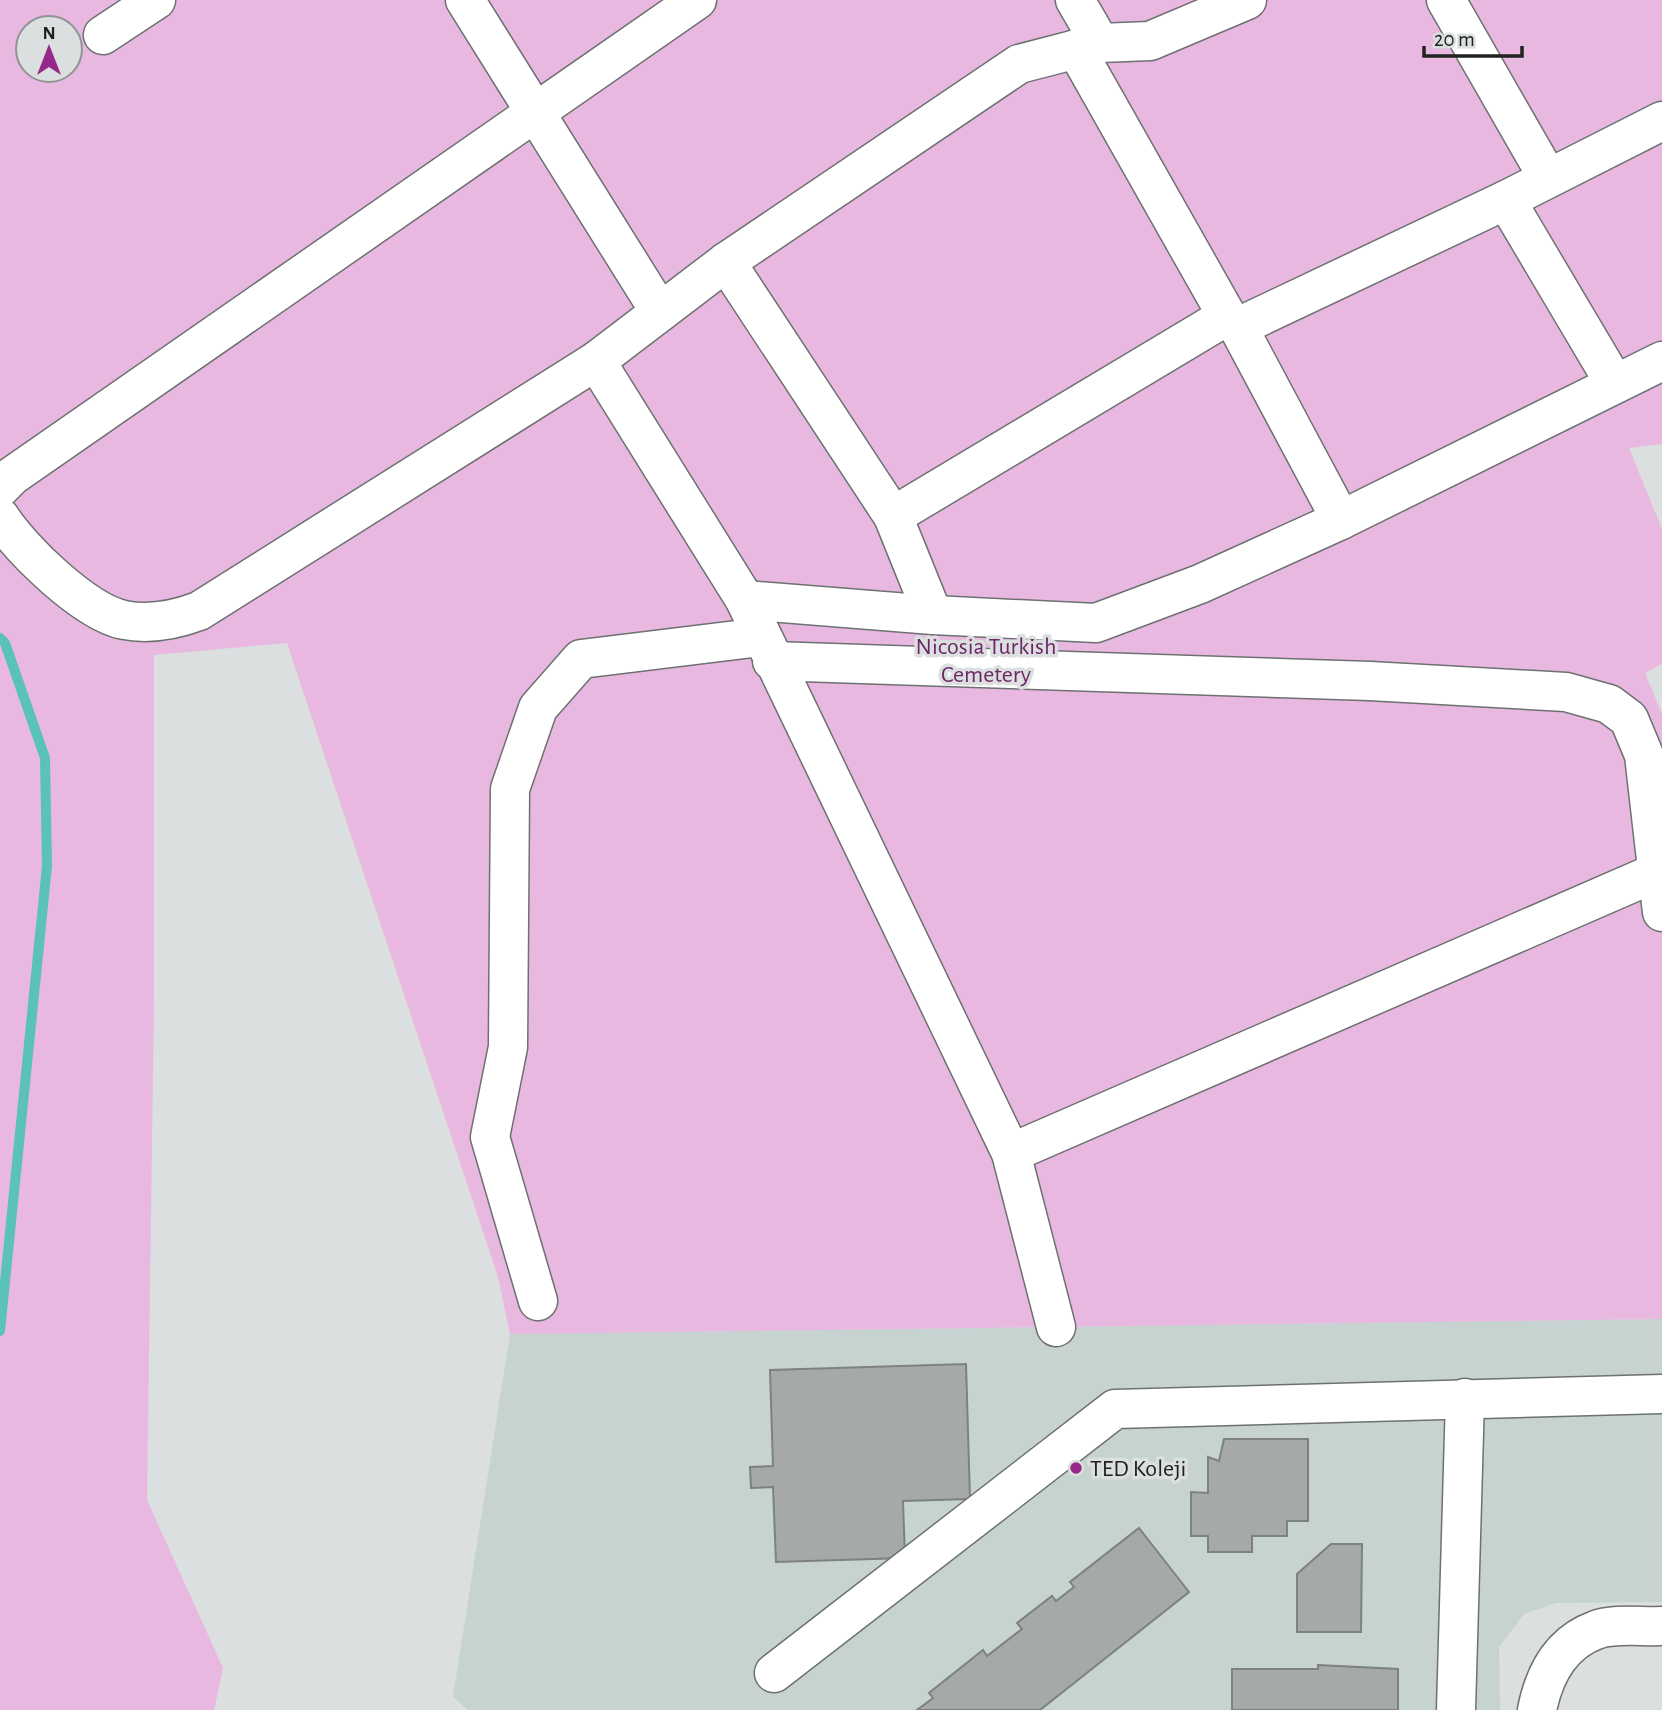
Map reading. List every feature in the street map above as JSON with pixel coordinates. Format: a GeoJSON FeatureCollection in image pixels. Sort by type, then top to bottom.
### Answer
{"type":"FeatureCollection","features":[{"type":"Feature","properties":{"kind":"street"},"geometry":{"type":"LineString","coordinates":[[103,35],[156,0]]}},
{"type":"Feature","properties":{"kind":"street"},"geometry":{"type":"LineString","coordinates":[[465,0],[660,312]]}},
{"type":"Feature","properties":{"kind":"street"},"geometry":{"type":"LineString","coordinates":[[0,488],[12,476],[697,0]]}},
{"type":"Feature","properties":{"kind":"street"},"geometry":{"type":"LineString","coordinates":[[1075,0],[1088,46],[1340,520]]}},
{"type":"Feature","properties":{"kind":"street"},"geometry":{"type":"LineString","coordinates":[[0,517],[33,558],[110,615],[132,621],[172,620],[199,611],[596,361],[726,262],[1019,64],[1088,46],[1150,41],[1247,0]]}},
{"type":"Feature","properties":{"kind":"street"},"geometry":{"type":"LineString","coordinates":[[1446,0],[1548,178]]}},
{"type":"Feature","properties":{"kind":"street"},"geometry":{"type":"LineString","coordinates":[[893,516],[1233,321],[1506,200],[1662,121]]}},
{"type":"Feature","properties":{"kind":"street"},"geometry":{"type":"LineString","coordinates":[[1506,200],[1615,384]]}},
{"type":"Feature","properties":{"kind":"street"},"geometry":{"type":"LineString","coordinates":[[726,262],[893,516],[933,615]]}},
{"type":"Feature","properties":{"kind":"street"},"geometry":{"type":"LineString","coordinates":[[596,361],[745,600],[1011,1153],[1056,1327]]}},
{"type":"Feature","properties":{"kind":"street"},"geometry":{"type":"LineString","coordinates":[[745,600],[933,615],[1096,623],[1200,584],[1340,520],[1662,361]]}},
{"type":"Feature","properties":{"kind":"street"},"geometry":{"type":"LineString","coordinates":[[538,1301],[490,1137],[508,1046],[510,789],[538,708],[581,659],[767,649],[1566,692],[1609,704],[1629,719],[1644,755],[1655,873],[1662,912]]}},
{"type":"Feature","properties":{"kind":"street"},"geometry":{"type":"LineString","coordinates":[[1011,1153],[1655,873]]}},
{"type":"Feature","properties":{"kind":"street"},"geometry":{"type":"LineString","coordinates":[[774,1673],[1115,1409],[1662,1394]]}},
{"type":"Feature","properties":{"kind":"street"},"geometry":{"type":"LineString","coordinates":[[1456,1710],[1465,1398]]}},
{"type":"Feature","properties":{"kind":"street"},"geometry":{"type":"LineString","coordinates":[[1537,1710],[1543,1680],[1566,1647],[1597,1629],[1662,1626]]}},
{"type":"Feature","properties":{"kind":"shaded area","name":"TED Koleji"},"geometry":{"type":"Polygon","coordinates":[[[1662,1319],[1662,1602],[1556,1603],[1524,1614],[1499,1647],[1500,1710],[468,1710],[453,1697],[510,1334],[1662,1319]]]}},
{"type":"Feature","properties":{"kind":"green space","name":"Nicosia Turkish Cemetery"},"geometry":{"type":"Polygon","coordinates":[[[0,0],[1662,0],[1662,444],[1629,448],[1662,529],[1662,664],[1645,673],[1662,714],[1662,1319],[510,1334],[498,1277],[287,643],[154,655],[154,1001],[147,1500],[223,1668],[214,1710],[0,1710],[0,0]]]}},
{"type":"Feature","properties":{"kind":"building"},"geometry":{"type":"Polygon","coordinates":[[[966,1364],[970,1499],[903,1501],[905,1558],[776,1562],[773,1487],[751,1488],[750,1467],[773,1466],[770,1370],[966,1364]]]}},
{"type":"Feature","properties":{"kind":"building"},"geometry":{"type":"Polygon","coordinates":[[[1224,1439],[1308,1439],[1308,1521],[1287,1521],[1287,1536],[1252,1536],[1252,1552],[1208,1552],[1208,1536],[1191,1536],[1191,1492],[1208,1493],[1208,1457],[1219,1461],[1224,1439]]]}},
{"type":"Feature","properties":{"kind":"building"},"geometry":{"type":"Polygon","coordinates":[[[1139,1528],[1189,1592],[1040,1710],[917,1710],[933,1698],[929,1693],[983,1650],[987,1656],[1022,1629],[1017,1623],[1052,1596],[1056,1601],[1074,1587],[1070,1582],[1139,1528]]]}},
{"type":"Feature","properties":{"kind":"building"},"geometry":{"type":"Polygon","coordinates":[[[1331,1544],[1362,1544],[1361,1632],[1297,1632],[1297,1574],[1331,1544]]]}},
{"type":"Feature","properties":{"kind":"building"},"geometry":{"type":"Polygon","coordinates":[[[1318,1665],[1398,1669],[1398,1710],[1232,1710],[1232,1669],[1318,1669],[1318,1665]]]}},
{"type":"Feature","properties":{"kind":"waterway"},"geometry":{"type":"LineString","coordinates":[[0,638],[5,643],[45,758],[47,866],[0,1331]]}},
{"type":"Feature","properties":{"kind":"place","name":"TED Koleji"},"geometry":{"type":"Point","coordinates":[1076,1468]}}]}
